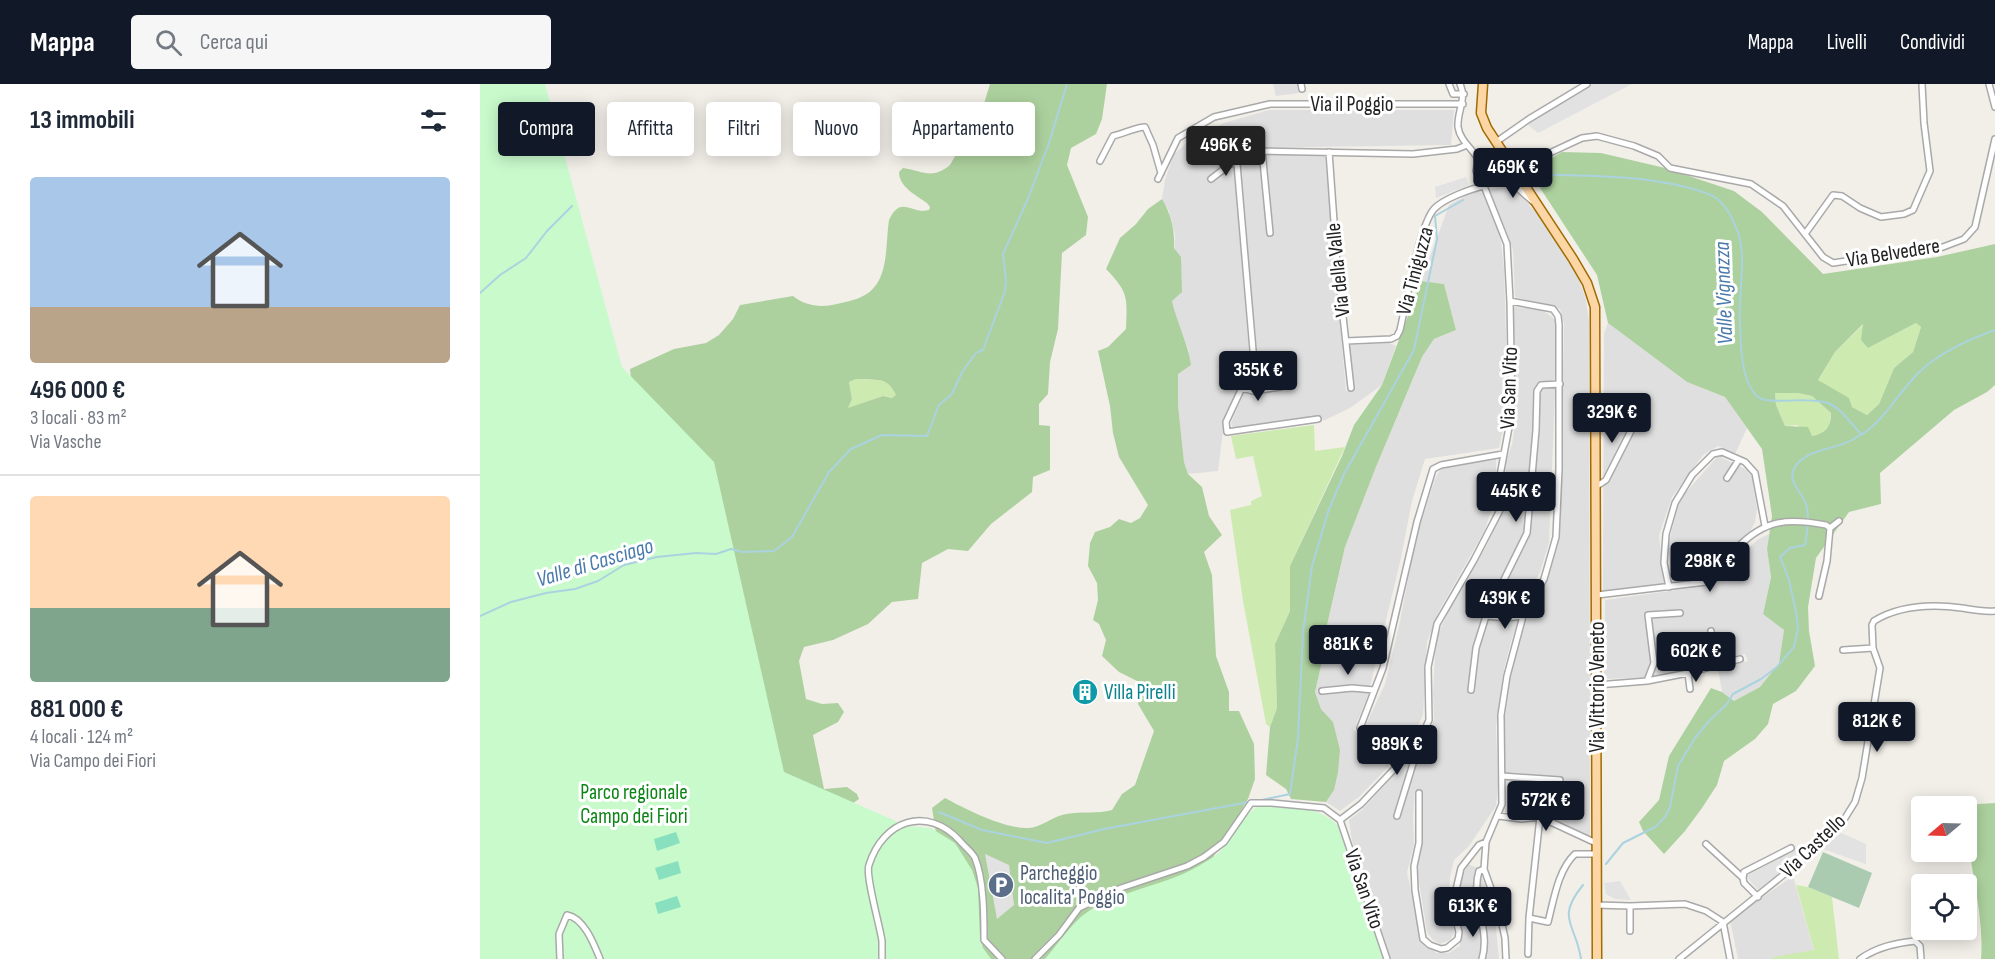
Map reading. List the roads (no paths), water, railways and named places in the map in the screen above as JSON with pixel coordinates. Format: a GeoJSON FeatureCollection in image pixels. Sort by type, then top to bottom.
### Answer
{"type":"FeatureCollection","features":[{"type":"Feature","properties":{"kind":"main road","name":"Via Vittorio Veneto"},"geometry":{"type":"LineString","coordinates":[[1483,84],[1481,113],[1507,161],[1587,283],[1595,307],[1597,959]]}},
{"type":"Feature","properties":{"kind":"street"},"geometry":{"type":"LineString","coordinates":[[1449,84],[1454,94],[1464,94]]}},
{"type":"Feature","properties":{"kind":"street"},"geometry":{"type":"LineString","coordinates":[[1460,84],[1464,94],[1458,126],[1461,137],[1476,154],[1481,164]]}},
{"type":"Feature","properties":{"kind":"street"},"geometry":{"type":"LineString","coordinates":[[1496,142],[1587,84]]}},
{"type":"Feature","properties":{"kind":"street"},"geometry":{"type":"LineString","coordinates":[[1805,234],[1833,195],[1842,196],[1860,208],[1881,217],[1904,214],[1913,210],[1930,171],[1922,84]]}},
{"type":"Feature","properties":{"kind":"street"},"geometry":{"type":"LineString","coordinates":[[1989,84],[1995,107]]}},
{"type":"Feature","properties":{"kind":"street","name":"Via il Poggio"},"geometry":{"type":"LineString","coordinates":[[1158,179],[1178,138],[1214,117],[1270,104],[1462,104]]}},
{"type":"Feature","properties":{"kind":"street"},"geometry":{"type":"LineString","coordinates":[[1100,161],[1113,136],[1132,132],[1139,127],[1145,128],[1153,145],[1161,173]]}},
{"type":"Feature","properties":{"kind":"street","name":"Via Belvedere"},"geometry":{"type":"LineString","coordinates":[[1490,171],[1498,173],[1513,170],[1582,138],[1597,136],[1634,146],[1658,156],[1670,168],[1751,184],[1783,206],[1823,257],[1833,263],[1914,253],[1943,247],[1964,239],[1975,227],[1995,139]]}},
{"type":"Feature","properties":{"kind":"street"},"geometry":{"type":"LineString","coordinates":[[1212,179],[1245,152],[1413,154],[1457,149],[1467,145]]}},
{"type":"Feature","properties":{"kind":"street"},"geometry":{"type":"LineString","coordinates":[[1263,151],[1270,233]]}},
{"type":"Feature","properties":{"kind":"street","name":"Via della Valle"},"geometry":{"type":"LineString","coordinates":[[1329,152],[1337,262],[1351,388]]}},
{"type":"Feature","properties":{"kind":"street"},"geometry":{"type":"LineString","coordinates":[[1237,159],[1254,362],[1226,422],[1227,432],[1318,420]]}},
{"type":"Feature","properties":{"kind":"street"},"geometry":{"type":"LineString","coordinates":[[1484,186],[1484,178],[1490,171],[1507,161]]}},
{"type":"Feature","properties":{"kind":"street"},"geometry":{"type":"LineString","coordinates":[[1484,178],[1479,177],[1476,173],[1477,166],[1488,165],[1490,171]]}},
{"type":"Feature","properties":{"kind":"street"},"geometry":{"type":"LineString","coordinates":[[1498,173],[1509,179],[1540,210]]}},
{"type":"Feature","properties":{"kind":"street","name":"Via Tiniguzza"},"geometry":{"type":"LineString","coordinates":[[1346,341],[1391,339],[1397,336],[1425,229],[1432,212],[1443,202],[1484,186]]}},
{"type":"Feature","properties":{"kind":"street","name":"Via San Vito"},"geometry":{"type":"LineString","coordinates":[[1397,816],[1419,743],[1429,720],[1428,667],[1437,624],[1500,510],[1499,481],[1512,411],[1510,301],[1507,244],[1484,186]]}},
{"type":"Feature","properties":{"kind":"street"},"geometry":{"type":"LineString","coordinates":[[1506,959],[1505,938],[1499,911],[1484,869],[1486,842],[1502,804],[1501,715],[1507,676],[1523,616],[1544,579],[1556,537],[1560,384],[1560,325],[1556,312],[1550,308],[1510,301]]}},
{"type":"Feature","properties":{"kind":"street"},"geometry":{"type":"LineString","coordinates":[[1471,690],[1476,648],[1486,616],[1527,533],[1537,389],[1543,385],[1560,384]]}},
{"type":"Feature","properties":{"kind":"street"},"geometry":{"type":"LineString","coordinates":[[1242,388],[1253,391],[1280,387]]}},
{"type":"Feature","properties":{"kind":"street"},"geometry":{"type":"LineString","coordinates":[[1597,486],[1606,480],[1640,415]]}},
{"type":"Feature","properties":{"kind":"street"},"geometry":{"type":"LineString","coordinates":[[1669,587],[1664,563],[1666,534],[1675,503],[1692,475],[1713,454],[1722,452],[1738,461],[1745,462],[1755,473],[1765,526]]}},
{"type":"Feature","properties":{"kind":"street"},"geometry":{"type":"LineString","coordinates":[[1360,728],[1383,668],[1417,522],[1434,469],[1441,465],[1503,454]]}},
{"type":"Feature","properties":{"kind":"street"},"geometry":{"type":"LineString","coordinates":[[1727,478],[1738,461]]}},
{"type":"Feature","properties":{"kind":"street"},"geometry":{"type":"LineString","coordinates":[[1597,595],[1706,582],[1718,573],[1736,549],[1759,528],[1765,526],[1790,521],[1814,522],[1830,528]]}},
{"type":"Feature","properties":{"kind":"street"},"geometry":{"type":"LineString","coordinates":[[1830,528],[1839,522]]}},
{"type":"Feature","properties":{"kind":"street"},"geometry":{"type":"LineString","coordinates":[[1819,596],[1827,561],[1830,528]]}},
{"type":"Feature","properties":{"kind":"street","name":"Via Castello"},"geometry":{"type":"LineString","coordinates":[[1679,959],[1808,855],[1845,818],[1855,802],[1862,778],[1880,668],[1873,648],[1872,625],[1874,621],[1923,605],[1983,612],[1995,611]]}},
{"type":"Feature","properties":{"kind":"street"},"geometry":{"type":"LineString","coordinates":[[1647,681],[1654,663],[1648,615],[1680,613]]}},
{"type":"Feature","properties":{"kind":"street"},"geometry":{"type":"LineString","coordinates":[[1486,616],[1507,618],[1523,616]]}},
{"type":"Feature","properties":{"kind":"street"},"geometry":{"type":"LineString","coordinates":[[1711,631],[1716,665]]}},
{"type":"Feature","properties":{"kind":"street"},"geometry":{"type":"LineString","coordinates":[[1843,650],[1873,648]]}},
{"type":"Feature","properties":{"kind":"street"},"geometry":{"type":"LineString","coordinates":[[1597,685],[1647,681],[1688,673],[1740,658]]}},
{"type":"Feature","properties":{"kind":"street"},"geometry":{"type":"LineString","coordinates":[[1688,673],[1690,689]]}},
{"type":"Feature","properties":{"kind":"street"},"geometry":{"type":"LineString","coordinates":[[1322,691],[1352,688],[1374,690]]}},
{"type":"Feature","properties":{"kind":"street"},"geometry":{"type":"LineString","coordinates":[[1035,959],[1059,935],[1079,908],[1121,888],[1187,866],[1204,857],[1224,842],[1251,803],[1324,808],[1340,820],[1361,804],[1419,743]]}},
{"type":"Feature","properties":{"kind":"street"},"geometry":{"type":"LineString","coordinates":[[1502,777],[1560,780]]}},
{"type":"Feature","properties":{"kind":"street"},"geometry":{"type":"LineString","coordinates":[[1419,793],[1419,843],[1414,866],[1415,890],[1423,939],[1430,945],[1441,949],[1447,948],[1458,939],[1459,933],[1454,912],[1455,894],[1461,868],[1479,845],[1486,842]]}},
{"type":"Feature","properties":{"kind":"street"},"geometry":{"type":"LineString","coordinates":[[1498,816],[1522,819],[1539,817],[1596,843]]}},
{"type":"Feature","properties":{"kind":"street"},"geometry":{"type":"LineString","coordinates":[[1528,954],[1529,918],[1539,817]]}},
{"type":"Feature","properties":{"kind":"street","name":"Via San Vito"},"geometry":{"type":"LineString","coordinates":[[1340,820],[1387,959]]}},
{"type":"Feature","properties":{"kind":"street"},"geometry":{"type":"LineString","coordinates":[[882,959],[882,941],[868,867],[879,844],[888,832],[903,823],[928,821],[952,832],[974,857],[983,899],[984,940],[1002,959]]}},
{"type":"Feature","properties":{"kind":"street"},"geometry":{"type":"LineString","coordinates":[[1706,844],[1743,878],[1744,883],[1758,897]]}},
{"type":"Feature","properties":{"kind":"street","name":"Via Castello"},"geometry":{"type":"LineString","coordinates":[[1743,878],[1744,872],[1791,848]]}},
{"type":"Feature","properties":{"kind":"street"},"geometry":{"type":"LineString","coordinates":[[1529,918],[1548,922],[1567,861],[1575,854],[1596,854]]}},
{"type":"Feature","properties":{"kind":"street"},"geometry":{"type":"LineString","coordinates":[[1482,959],[1485,951],[1483,920],[1477,901],[1477,879],[1479,871],[1484,869]]}},
{"type":"Feature","properties":{"kind":"street"},"geometry":{"type":"LineString","coordinates":[[1596,904],[1630,906],[1685,904],[1706,911],[1723,922],[1730,959]]}},
{"type":"Feature","properties":{"kind":"street"},"geometry":{"type":"LineString","coordinates":[[1630,906],[1630,931]]}},
{"type":"Feature","properties":{"kind":"street"},"geometry":{"type":"LineString","coordinates":[[560,959],[559,934],[567,915],[574,916],[581,924],[600,959]]}},
{"type":"Feature","properties":{"kind":"street"},"geometry":{"type":"LineString","coordinates":[[1860,959],[1869,952],[1896,943],[1915,941],[1920,946],[1922,959]]}},
{"type":"Feature","properties":{"kind":"waterway","name":"Valle di Casciago"},"geometry":{"type":"LineString","coordinates":[[480,616],[511,602],[546,593],[575,589],[598,581],[624,565],[657,557],[696,553],[716,554],[731,549],[743,552],[774,551],[792,537],[829,472],[851,449],[882,435],[927,436],[939,405],[952,394],[962,372],[976,353],[983,350],[1005,291],[1003,254],[1027,201],[1049,143],[1067,84]]}},
{"type":"Feature","properties":{"kind":"waterway","name":"Valle Vignazza"},"geometry":{"type":"LineString","coordinates":[[1524,174],[1606,176],[1646,180],[1686,187],[1716,198],[1729,214],[1741,243],[1741,349],[1749,385],[1754,393],[1765,400],[1812,400],[1833,405],[1861,434]]}},
{"type":"Feature","properties":{"kind":"waterway"},"geometry":{"type":"LineString","coordinates":[[1257,801],[1290,794],[1298,738],[1303,632],[1312,566],[1328,512],[1344,474],[1414,350],[1437,239],[1435,216],[1463,200]]}},
{"type":"Feature","properties":{"kind":"waterway"},"geometry":{"type":"LineString","coordinates":[[480,293],[500,275],[526,258],[547,231],[572,206]]}},
{"type":"Feature","properties":{"kind":"waterway"},"geometry":{"type":"LineString","coordinates":[[1606,864],[1623,843],[1655,827],[1665,817],[1670,807],[1678,766],[1695,738],[1709,721],[1726,705],[1733,694],[1761,679],[1777,667],[1794,647],[1798,628],[1796,612],[1789,580],[1780,557],[1790,548],[1805,545],[1808,525],[1807,509],[1792,475],[1797,464],[1811,454],[1845,443],[1864,433],[1877,422],[1928,364],[1960,344],[1995,330]]}},
{"type":"Feature","properties":{"kind":"waterway"},"geometry":{"type":"LineString","coordinates":[[939,812],[982,830],[1047,843],[1104,829],[1249,802]]}},
{"type":"Feature","properties":{"kind":"waterway"},"geometry":{"type":"LineString","coordinates":[[1581,959],[1569,914],[1570,906],[1583,885]]}},
{"type":"Feature","properties":{"kind":"place","name":"Villa Pirelli"},"geometry":{"type":"Point","coordinates":[1085,692]}},
{"type":"Feature","properties":{"kind":"place","name":"Parcheggio localita' Poggio"},"geometry":{"type":"Point","coordinates":[1001,885]}},
{"type":"Feature","properties":{"kind":"park label","name":"Parco regionale Campo dei Fiori"},"geometry":{"type":"Point","coordinates":[634,804]}}]}
